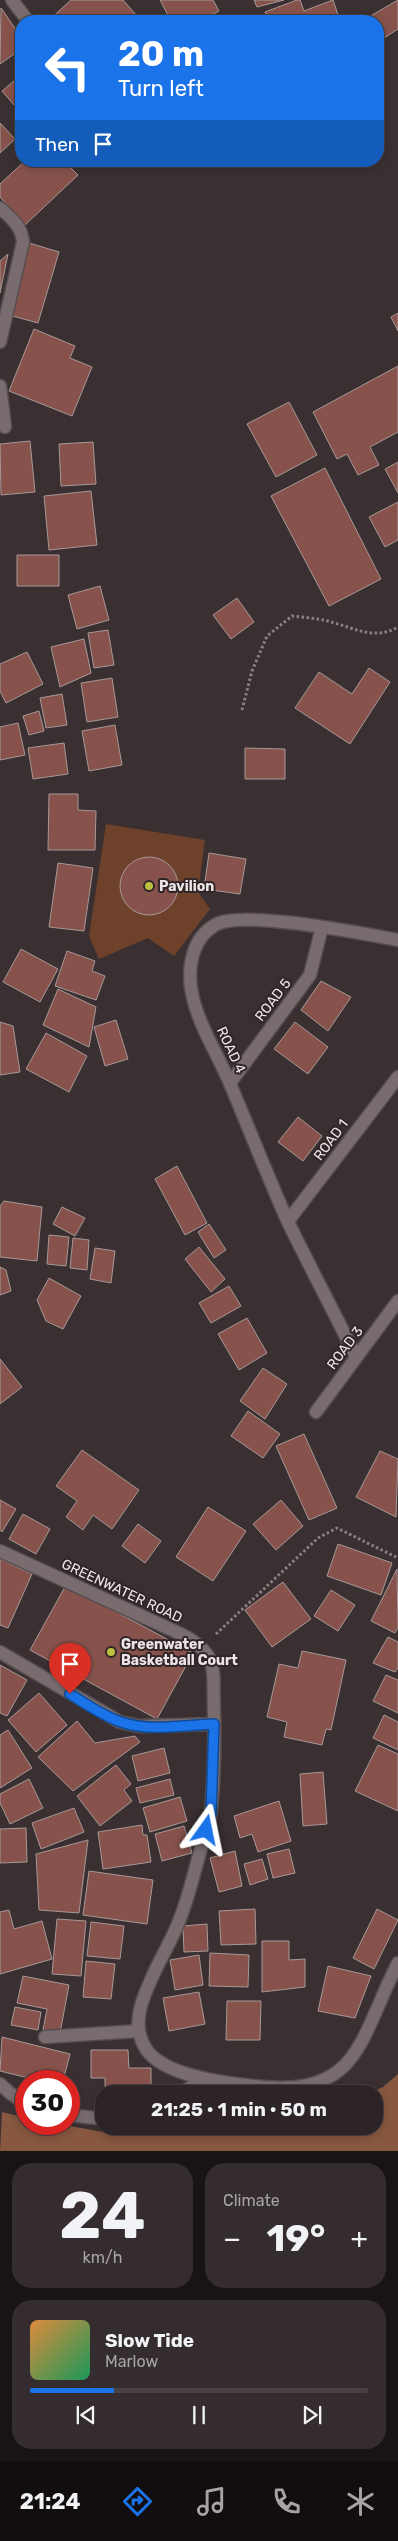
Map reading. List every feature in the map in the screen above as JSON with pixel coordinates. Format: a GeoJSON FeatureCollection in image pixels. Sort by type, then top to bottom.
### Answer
{"type":"FeatureCollection","features":[{"type":"Feature","properties":{"kind":"street"},"geometry":{"type":"LineString","coordinates":[[12,0],[23,15]]}},
{"type":"Feature","properties":{"kind":"street"},"geometry":{"type":"LineString","coordinates":[[0,208],[17,223],[22,231],[23,242],[0,342]]}},
{"type":"Feature","properties":{"kind":"street"},"geometry":{"type":"LineString","coordinates":[[0,386],[5,427]]}},
{"type":"Feature","properties":{"kind":"street","name":"ROAD 4"},"geometry":{"type":"LineString","coordinates":[[356,1357],[288,1221],[230,1083],[194,1005],[190,967],[194,950],[201,937],[215,925],[228,920],[242,919],[322,927],[398,940]]}},
{"type":"Feature","properties":{"kind":"street","name":"ROAD 5"},"geometry":{"type":"LineString","coordinates":[[230,1083],[310,975],[322,927]]}},
{"type":"Feature","properties":{"kind":"street","name":"ROAD 1"},"geometry":{"type":"LineString","coordinates":[[288,1221],[398,1077]]}},
{"type":"Feature","properties":{"kind":"street","name":"ROAD 3"},"geometry":{"type":"LineString","coordinates":[[316,1412],[398,1301]]}},
{"type":"Feature","properties":{"kind":"street","name":"GREENWATER ROAD"},"geometry":{"type":"LineString","coordinates":[[0,1552],[183,1635],[202,1647]]}},
{"type":"Feature","properties":{"kind":"street"},"geometry":{"type":"LineString","coordinates":[[202,1647],[207,1651],[212,1663],[214,1724],[211,1813],[181,1916],[142,1999],[138,2019],[139,2031],[146,2049],[159,2061],[202,2078],[289,2090],[308,2087],[328,2079],[345,2066],[358,2049],[369,2030],[398,1963]]}},
{"type":"Feature","properties":{"kind":"street"},"geometry":{"type":"LineString","coordinates":[[0,1652],[120,1722],[148,1727],[214,1724]]}},
{"type":"Feature","properties":{"kind":"street"},"geometry":{"type":"LineString","coordinates":[[45,2037],[139,2031]]}},
{"type":"Feature","properties":{"kind":"street"},"geometry":{"type":"LineString","coordinates":[[193,2085],[202,2078]]}},
{"type":"Feature","properties":{"kind":"street"},"geometry":{"type":"LineString","coordinates":[[0,2084],[15,2097]]}},
{"type":"Feature","properties":{"kind":"street"},"geometry":{"type":"LineString","coordinates":[[80,2116],[95,2118]]}},
{"type":"Feature","properties":{"kind":"path"},"geometry":{"type":"LineString","coordinates":[[242,710],[252,671],[267,636],[292,616],[325,620],[358,632],[388,633],[398,628]]}},
{"type":"Feature","properties":{"kind":"path"},"geometry":{"type":"LineString","coordinates":[[202,1647],[318,1538],[337,1528],[398,1558]]}},
{"type":"Feature","properties":{"kind":"shaded area"},"geometry":{"type":"Polygon","coordinates":[[[106,824],[205,840],[198,892],[210,909],[174,956],[148,938],[99,959],[89,936],[106,824]]]}},
{"type":"Feature","properties":{"kind":"shaded area"},"geometry":{"type":"Polygon","coordinates":[[[398,2074],[398,2151],[0,2151],[2,2112],[15,2115],[15,2135],[80,2135],[80,2128],[95,2130],[95,2135],[383,2135],[383,2087],[398,2074]]]}},
{"type":"Feature","properties":{"kind":"building"},"geometry":{"type":"Polygon","coordinates":[[[71,0],[123,0],[136,15],[55,15],[71,0]]]}},
{"type":"Feature","properties":{"kind":"building"},"geometry":{"type":"Polygon","coordinates":[[[160,0],[213,0],[219,11],[211,15],[168,15],[160,0]]]}},
{"type":"Feature","properties":{"kind":"building"},"geometry":{"type":"Polygon","coordinates":[[[254,0],[284,0],[257,7],[254,0]]]}},
{"type":"Feature","properties":{"kind":"building"},"geometry":{"type":"Polygon","coordinates":[[[297,0],[300,0],[304,11],[333,0],[338,15],[266,15],[265,12],[297,0]]]}},
{"type":"Feature","properties":{"kind":"building"},"geometry":{"type":"Polygon","coordinates":[[[398,0],[398,29],[384,38],[384,15],[372,15],[398,0]]]}},
{"type":"Feature","properties":{"kind":"building"},"geometry":{"type":"Polygon","coordinates":[[[1,8],[15,28],[15,53],[0,64],[1,8]]]}},
{"type":"Feature","properties":{"kind":"building"},"geometry":{"type":"Polygon","coordinates":[[[15,80],[15,106],[2,91],[15,80]]]}},
{"type":"Feature","properties":{"kind":"building"},"geometry":{"type":"Polygon","coordinates":[[[0,123],[15,139],[0,153],[0,123]]]}},
{"type":"Feature","properties":{"kind":"building"},"geometry":{"type":"Polygon","coordinates":[[[18,167],[70,167],[78,175],[25,225],[0,197],[0,184],[18,167]]]}},
{"type":"Feature","properties":{"kind":"building"},"geometry":{"type":"Polygon","coordinates":[[[29,243],[59,252],[38,323],[9,315],[29,243]]]}},
{"type":"Feature","properties":{"kind":"building"},"geometry":{"type":"Polygon","coordinates":[[[8,254],[0,293],[0,261],[8,254]]]}},
{"type":"Feature","properties":{"kind":"building"},"geometry":{"type":"Polygon","coordinates":[[[398,313],[398,331],[391,317],[398,313]]]}},
{"type":"Feature","properties":{"kind":"building"},"geometry":{"type":"Polygon","coordinates":[[[34,329],[75,346],[70,358],[92,367],[72,416],[9,391],[34,329]]]}},
{"type":"Feature","properties":{"kind":"building"},"geometry":{"type":"Polygon","coordinates":[[[398,366],[398,432],[370,447],[379,465],[358,475],[347,454],[337,459],[313,412],[398,366]]]}},
{"type":"Feature","properties":{"kind":"building"},"geometry":{"type":"Polygon","coordinates":[[[289,402],[317,455],[276,477],[247,424],[289,402]]]}},
{"type":"Feature","properties":{"kind":"building"},"geometry":{"type":"Polygon","coordinates":[[[30,441],[35,492],[1,495],[0,444],[30,441]]]}},
{"type":"Feature","properties":{"kind":"building"},"geometry":{"type":"Polygon","coordinates":[[[93,442],[96,484],[61,486],[59,444],[93,442]]]}},
{"type":"Feature","properties":{"kind":"building"},"geometry":{"type":"Polygon","coordinates":[[[398,462],[398,493],[385,469],[398,462]]]}},
{"type":"Feature","properties":{"kind":"building"},"geometry":{"type":"Polygon","coordinates":[[[325,468],[381,579],[329,606],[271,496],[325,468]]]}},
{"type":"Feature","properties":{"kind":"building"},"geometry":{"type":"Polygon","coordinates":[[[91,491],[97,545],[49,550],[44,496],[91,491]]]}},
{"type":"Feature","properties":{"kind":"building"},"geometry":{"type":"Polygon","coordinates":[[[398,502],[398,540],[385,547],[369,517],[398,502]]]}},
{"type":"Feature","properties":{"kind":"building"},"geometry":{"type":"Polygon","coordinates":[[[17,555],[59,555],[59,586],[17,586],[17,555]]]}},
{"type":"Feature","properties":{"kind":"building"},"geometry":{"type":"Polygon","coordinates":[[[100,586],[109,620],[77,629],[68,595],[100,586]]]}},
{"type":"Feature","properties":{"kind":"building"},"geometry":{"type":"Polygon","coordinates":[[[237,598],[254,622],[231,639],[213,615],[237,598]]]}},
{"type":"Feature","properties":{"kind":"building"},"geometry":{"type":"Polygon","coordinates":[[[108,630],[114,665],[94,668],[88,633],[108,630]]]}},
{"type":"Feature","properties":{"kind":"building"},"geometry":{"type":"Polygon","coordinates":[[[84,639],[91,673],[60,687],[51,647],[84,639]]]}},
{"type":"Feature","properties":{"kind":"building"},"geometry":{"type":"Polygon","coordinates":[[[27,652],[43,684],[6,703],[0,691],[0,664],[27,652]]]}},
{"type":"Feature","properties":{"kind":"building"},"geometry":{"type":"Polygon","coordinates":[[[369,668],[390,682],[350,744],[295,708],[319,672],[352,694],[369,668]]]}},
{"type":"Feature","properties":{"kind":"building"},"geometry":{"type":"Polygon","coordinates":[[[112,678],[118,717],[87,722],[81,683],[112,678]]]}},
{"type":"Feature","properties":{"kind":"building"},"geometry":{"type":"Polygon","coordinates":[[[62,694],[67,725],[46,728],[40,698],[62,694]]]}},
{"type":"Feature","properties":{"kind":"building"},"geometry":{"type":"Polygon","coordinates":[[[39,711],[44,731],[29,735],[23,716],[39,711]]]}},
{"type":"Feature","properties":{"kind":"building"},"geometry":{"type":"Polygon","coordinates":[[[18,723],[25,755],[0,760],[0,727],[18,723]]]}},
{"type":"Feature","properties":{"kind":"building"},"geometry":{"type":"Polygon","coordinates":[[[115,725],[122,765],[89,771],[82,731],[115,725]]]}},
{"type":"Feature","properties":{"kind":"building"},"geometry":{"type":"Polygon","coordinates":[[[64,743],[68,774],[33,779],[28,748],[64,743]]]}},
{"type":"Feature","properties":{"kind":"building"},"geometry":{"type":"Polygon","coordinates":[[[245,748],[285,749],[285,779],[245,779],[245,748]]]}},
{"type":"Feature","properties":{"kind":"building"},"geometry":{"type":"Polygon","coordinates":[[[49,794],[78,794],[78,810],[96,811],[95,850],[48,850],[49,794]]]}},
{"type":"Feature","properties":{"kind":"building"},"geometry":{"type":"Polygon","coordinates":[[[209,853],[246,859],[240,894],[204,889],[209,853]]]}},
{"type":"Feature","properties":{"kind":"building","name":"Pavilion"},"geometry":{"type":"Polygon","coordinates":[[[143,857],[155,857],[170,865],[178,880],[178,892],[170,907],[155,915],[143,915],[128,907],[120,892],[120,880],[128,865],[143,857]]]}},
{"type":"Feature","properties":{"kind":"building"},"geometry":{"type":"Polygon","coordinates":[[[58,863],[93,868],[84,931],[49,927],[58,863]]]}},
{"type":"Feature","properties":{"kind":"building"},"geometry":{"type":"Polygon","coordinates":[[[21,949],[58,969],[40,1002],[3,982],[21,949]]]}},
{"type":"Feature","properties":{"kind":"building"},"geometry":{"type":"Polygon","coordinates":[[[67,951],[95,961],[92,971],[105,976],[96,1000],[55,986],[67,951]]]}},
{"type":"Feature","properties":{"kind":"building"},"geometry":{"type":"Polygon","coordinates":[[[321,981],[351,997],[328,1031],[301,1010],[321,981]]]}},
{"type":"Feature","properties":{"kind":"building"},"geometry":{"type":"Polygon","coordinates":[[[58,989],[96,1007],[89,1047],[43,1025],[58,989]]]}},
{"type":"Feature","properties":{"kind":"building"},"geometry":{"type":"Polygon","coordinates":[[[116,1020],[128,1059],[105,1066],[94,1027],[116,1020]]]}},
{"type":"Feature","properties":{"kind":"building"},"geometry":{"type":"Polygon","coordinates":[[[0,1022],[13,1026],[20,1072],[0,1075],[0,1022]]]}},
{"type":"Feature","properties":{"kind":"building"},"geometry":{"type":"Polygon","coordinates":[[[295,1022],[328,1047],[308,1074],[274,1049],[295,1022]]]}},
{"type":"Feature","properties":{"kind":"building"},"geometry":{"type":"Polygon","coordinates":[[[46,1033],[87,1056],[69,1092],[26,1069],[46,1033]]]}},
{"type":"Feature","properties":{"kind":"building"},"geometry":{"type":"Polygon","coordinates":[[[298,1117],[322,1136],[303,1161],[278,1142],[298,1117]]]}},
{"type":"Feature","properties":{"kind":"building"},"geometry":{"type":"Polygon","coordinates":[[[177,1166],[207,1223],[185,1235],[155,1179],[177,1166]]]}},
{"type":"Feature","properties":{"kind":"building"},"geometry":{"type":"Polygon","coordinates":[[[4,1201],[42,1207],[37,1261],[0,1257],[0,1206],[4,1201]]]}},
{"type":"Feature","properties":{"kind":"building"},"geometry":{"type":"Polygon","coordinates":[[[62,1207],[85,1218],[75,1236],[53,1224],[62,1207]]]}},
{"type":"Feature","properties":{"kind":"building"},"geometry":{"type":"Polygon","coordinates":[[[209,1224],[226,1250],[214,1258],[198,1232],[209,1224]]]}},
{"type":"Feature","properties":{"kind":"building"},"geometry":{"type":"Polygon","coordinates":[[[49,1235],[69,1237],[66,1266],[47,1264],[49,1235]]]}},
{"type":"Feature","properties":{"kind":"building"},"geometry":{"type":"Polygon","coordinates":[[[73,1238],[89,1240],[87,1270],[70,1268],[73,1238]]]}},
{"type":"Feature","properties":{"kind":"building"},"geometry":{"type":"Polygon","coordinates":[[[199,1247],[225,1279],[211,1292],[185,1259],[199,1247]]]}},
{"type":"Feature","properties":{"kind":"building"},"geometry":{"type":"Polygon","coordinates":[[[95,1248],[115,1251],[111,1283],[90,1279],[95,1248]]]}},
{"type":"Feature","properties":{"kind":"building"},"geometry":{"type":"Polygon","coordinates":[[[0,1267],[6,1270],[11,1291],[0,1295],[0,1267]]]}},
{"type":"Feature","properties":{"kind":"building"},"geometry":{"type":"Polygon","coordinates":[[[49,1278],[81,1296],[63,1329],[46,1321],[37,1300],[49,1278]]]}},
{"type":"Feature","properties":{"kind":"building"},"geometry":{"type":"Polygon","coordinates":[[[229,1286],[241,1306],[211,1323],[199,1303],[229,1286]]]}},
{"type":"Feature","properties":{"kind":"building"},"geometry":{"type":"Polygon","coordinates":[[[247,1318],[267,1353],[239,1370],[218,1334],[247,1318]]]}},
{"type":"Feature","properties":{"kind":"building"},"geometry":{"type":"Polygon","coordinates":[[[0,1359],[22,1387],[0,1404],[0,1359]]]}},
{"type":"Feature","properties":{"kind":"building"},"geometry":{"type":"Polygon","coordinates":[[[263,1368],[287,1384],[265,1419],[240,1401],[263,1368]]]}},
{"type":"Feature","properties":{"kind":"building"},"geometry":{"type":"Polygon","coordinates":[[[248,1411],[280,1434],[263,1458],[231,1436],[248,1411]]]}},
{"type":"Feature","properties":{"kind":"building"},"geometry":{"type":"Polygon","coordinates":[[[304,1434],[337,1508],[309,1520],[276,1446],[304,1434]]]}},
{"type":"Feature","properties":{"kind":"building"},"geometry":{"type":"Polygon","coordinates":[[[82,1450],[139,1490],[112,1529],[93,1515],[83,1530],[66,1517],[77,1501],[56,1486],[82,1450]]]}},
{"type":"Feature","properties":{"kind":"building"},"geometry":{"type":"Polygon","coordinates":[[[380,1451],[398,1459],[396,1517],[356,1497],[380,1451]]]}},
{"type":"Feature","properties":{"kind":"building"},"geometry":{"type":"Polygon","coordinates":[[[0,1500],[16,1509],[2,1532],[0,1530],[0,1500]]]}},
{"type":"Feature","properties":{"kind":"building"},"geometry":{"type":"Polygon","coordinates":[[[281,1500],[303,1526],[276,1550],[253,1524],[281,1500]]]}},
{"type":"Feature","properties":{"kind":"building"},"geometry":{"type":"Polygon","coordinates":[[[208,1507],[246,1531],[213,1581],[176,1557],[208,1507]]]}},
{"type":"Feature","properties":{"kind":"building"},"geometry":{"type":"Polygon","coordinates":[[[23,1514],[50,1529],[36,1554],[9,1539],[23,1514]]]}},
{"type":"Feature","properties":{"kind":"building"},"geometry":{"type":"Polygon","coordinates":[[[138,1524],[161,1541],[145,1563],[122,1546],[138,1524]]]}},
{"type":"Feature","properties":{"kind":"building"},"geometry":{"type":"Polygon","coordinates":[[[338,1544],[392,1563],[381,1595],[327,1576],[338,1544]]]}},
{"type":"Feature","properties":{"kind":"building"},"geometry":{"type":"Polygon","coordinates":[[[0,1559],[32,1574],[8,1628],[0,1625],[0,1559]]]}},
{"type":"Feature","properties":{"kind":"building"},"geometry":{"type":"Polygon","coordinates":[[[397,1569],[398,1627],[395,1633],[371,1621],[397,1569]]]}},
{"type":"Feature","properties":{"kind":"building"},"geometry":{"type":"Polygon","coordinates":[[[283,1582],[311,1619],[272,1647],[245,1610],[283,1582]]]}},
{"type":"Feature","properties":{"kind":"building","name":"Greenwater Basketball Court"},"geometry":{"type":"Polygon","coordinates":[[[66,1585],[193,1653],[157,1719],[30,1650],[66,1585]]]}},
{"type":"Feature","properties":{"kind":"building"},"geometry":{"type":"Polygon","coordinates":[[[331,1590],[355,1605],[338,1631],[314,1616],[331,1590]]]}},
{"type":"Feature","properties":{"kind":"building"},"geometry":{"type":"Polygon","coordinates":[[[388,1637],[398,1642],[398,1668],[395,1672],[373,1663],[388,1637]]]}},
{"type":"Feature","properties":{"kind":"building"},"geometry":{"type":"Polygon","coordinates":[[[302,1651],[346,1660],[331,1730],[326,1729],[322,1745],[284,1737],[287,1722],[267,1717],[279,1664],[298,1668],[302,1651]]]}},
{"type":"Feature","properties":{"kind":"building"},"geometry":{"type":"Polygon","coordinates":[[[0,1665],[27,1680],[7,1716],[0,1713],[0,1665]]]}},
{"type":"Feature","properties":{"kind":"building"},"geometry":{"type":"Polygon","coordinates":[[[386,1675],[398,1680],[398,1713],[373,1701],[386,1675]]]}},
{"type":"Feature","properties":{"kind":"building"},"geometry":{"type":"Polygon","coordinates":[[[39,1693],[67,1725],[36,1752],[8,1720],[39,1693]]]}},
{"type":"Feature","properties":{"kind":"building"},"geometry":{"type":"Polygon","coordinates":[[[384,1715],[398,1722],[398,1750],[373,1738],[384,1715]]]}},
{"type":"Feature","properties":{"kind":"building"},"geometry":{"type":"Polygon","coordinates":[[[77,1721],[95,1743],[135,1736],[140,1742],[73,1791],[38,1757],[77,1721]]]}},
{"type":"Feature","properties":{"kind":"building"},"geometry":{"type":"Polygon","coordinates":[[[8,1730],[32,1768],[0,1788],[0,1735],[8,1730]]]}},
{"type":"Feature","properties":{"kind":"building"},"geometry":{"type":"Polygon","coordinates":[[[378,1745],[398,1754],[398,1811],[355,1791],[378,1745]]]}},
{"type":"Feature","properties":{"kind":"building"},"geometry":{"type":"Polygon","coordinates":[[[164,1748],[170,1773],[138,1781],[132,1756],[164,1748]]]}},
{"type":"Feature","properties":{"kind":"building"},"geometry":{"type":"Polygon","coordinates":[[[116,1765],[131,1784],[124,1790],[132,1801],[100,1826],[77,1796],[116,1765]]]}},
{"type":"Feature","properties":{"kind":"building"},"geometry":{"type":"Polygon","coordinates":[[[323,1772],[327,1824],[303,1826],[300,1774],[323,1772]]]}},
{"type":"Feature","properties":{"kind":"building"},"geometry":{"type":"Polygon","coordinates":[[[29,1779],[43,1808],[10,1824],[0,1803],[0,1794],[29,1779]]]}},
{"type":"Feature","properties":{"kind":"building"},"geometry":{"type":"Polygon","coordinates":[[[170,1779],[174,1795],[140,1803],[136,1788],[170,1779]]]}},
{"type":"Feature","properties":{"kind":"building"},"geometry":{"type":"Polygon","coordinates":[[[180,1797],[187,1821],[150,1832],[143,1808],[180,1797]]]}},
{"type":"Feature","properties":{"kind":"building"},"geometry":{"type":"Polygon","coordinates":[[[279,1801],[291,1841],[258,1852],[252,1834],[240,1838],[234,1816],[279,1801]]]}},
{"type":"Feature","properties":{"kind":"building"},"geometry":{"type":"Polygon","coordinates":[[[74,1808],[84,1832],[41,1849],[32,1823],[74,1808]]]}},
{"type":"Feature","properties":{"kind":"building"},"geometry":{"type":"Polygon","coordinates":[[[142,1825],[143,1835],[147,1835],[151,1862],[103,1869],[98,1832],[142,1825]]]}},
{"type":"Feature","properties":{"kind":"building"},"geometry":{"type":"Polygon","coordinates":[[[184,1826],[192,1853],[162,1861],[155,1834],[184,1826]]]}},
{"type":"Feature","properties":{"kind":"building"},"geometry":{"type":"Polygon","coordinates":[[[26,1828],[27,1862],[0,1863],[0,1829],[26,1828]]]}},
{"type":"Feature","properties":{"kind":"building"},"geometry":{"type":"Polygon","coordinates":[[[88,1840],[79,1913],[39,1910],[36,1854],[88,1840]]]}},
{"type":"Feature","properties":{"kind":"building"},"geometry":{"type":"Polygon","coordinates":[[[289,1849],[295,1873],[273,1878],[267,1854],[289,1849]]]}},
{"type":"Feature","properties":{"kind":"building"},"geometry":{"type":"Polygon","coordinates":[[[235,1851],[242,1886],[219,1892],[210,1858],[235,1851]]]}},
{"type":"Feature","properties":{"kind":"building"},"geometry":{"type":"Polygon","coordinates":[[[262,1859],[268,1879],[250,1885],[244,1864],[262,1859]]]}},
{"type":"Feature","properties":{"kind":"building"},"geometry":{"type":"Polygon","coordinates":[[[89,1871],[153,1880],[147,1924],[83,1915],[89,1871]]]}},
{"type":"Feature","properties":{"kind":"building"},"geometry":{"type":"Polygon","coordinates":[[[255,1909],[256,1944],[221,1945],[219,1911],[255,1909]]]}},
{"type":"Feature","properties":{"kind":"building"},"geometry":{"type":"Polygon","coordinates":[[[377,1909],[398,1920],[374,1969],[353,1958],[377,1909]]]}},
{"type":"Feature","properties":{"kind":"building"},"geometry":{"type":"Polygon","coordinates":[[[9,1910],[14,1929],[42,1921],[52,1959],[0,1974],[0,1912],[9,1910]]]}},
{"type":"Feature","properties":{"kind":"building"},"geometry":{"type":"Polygon","coordinates":[[[57,1919],[86,1921],[81,1976],[52,1974],[57,1919]]]}},
{"type":"Feature","properties":{"kind":"building"},"geometry":{"type":"Polygon","coordinates":[[[91,1922],[124,1926],[120,1959],[87,1956],[91,1922]]]}},
{"type":"Feature","properties":{"kind":"building"},"geometry":{"type":"Polygon","coordinates":[[[207,1924],[208,1951],[184,1952],[183,1926],[207,1924]]]}},
{"type":"Feature","properties":{"kind":"building"},"geometry":{"type":"Polygon","coordinates":[[[262,1941],[289,1941],[289,1960],[305,1959],[305,1987],[262,1992],[262,1941]]]}},
{"type":"Feature","properties":{"kind":"building"},"geometry":{"type":"Polygon","coordinates":[[[210,1953],[249,1955],[248,1987],[209,1986],[210,1953]]]}},
{"type":"Feature","properties":{"kind":"building"},"geometry":{"type":"Polygon","coordinates":[[[199,1955],[203,1985],[175,1990],[170,1960],[199,1955]]]}},
{"type":"Feature","properties":{"kind":"building"},"geometry":{"type":"Polygon","coordinates":[[[86,1961],[115,1964],[111,1999],[83,1997],[86,1961]]]}},
{"type":"Feature","properties":{"kind":"building"},"geometry":{"type":"Polygon","coordinates":[[[328,1966],[371,1976],[355,2018],[318,2011],[328,1966]]]}},
{"type":"Feature","properties":{"kind":"building"},"geometry":{"type":"Polygon","coordinates":[[[23,1976],[69,1985],[60,2033],[43,2030],[47,2009],[17,2003],[23,1976]]]}},
{"type":"Feature","properties":{"kind":"building"},"geometry":{"type":"Polygon","coordinates":[[[199,1992],[205,2024],[169,2031],[163,1998],[199,1992]]]}},
{"type":"Feature","properties":{"kind":"building"},"geometry":{"type":"Polygon","coordinates":[[[227,2001],[261,2001],[260,2040],[226,2040],[227,2001]]]}},
{"type":"Feature","properties":{"kind":"building"},"geometry":{"type":"Polygon","coordinates":[[[15,2007],[41,2012],[38,2030],[11,2025],[15,2007]]]}},
{"type":"Feature","properties":{"kind":"building"},"geometry":{"type":"Polygon","coordinates":[[[2,2037],[70,2054],[66,2070],[15,2070],[15,2075],[0,2071],[2,2037]]]}},
{"type":"Feature","properties":{"kind":"building"},"geometry":{"type":"Polygon","coordinates":[[[91,2050],[128,2050],[129,2068],[151,2068],[151,2085],[105,2085],[105,2078],[91,2078],[91,2050]]]}},
{"type":"Feature","properties":{"kind":"place","name":"Pavilion"},"geometry":{"type":"Point","coordinates":[149,886]}},
{"type":"Feature","properties":{"kind":"place","name":"Greenwater Basketball Court"},"geometry":{"type":"Point","coordinates":[111,1652]}},
{"type":"Feature","properties":{"kind":"route"},"geometry":{"type":"LineString","coordinates":[[70,1694],[103,1714],[128,1725],[158,1727],[214,1724],[211,1813],[206,1830]]}}]}
